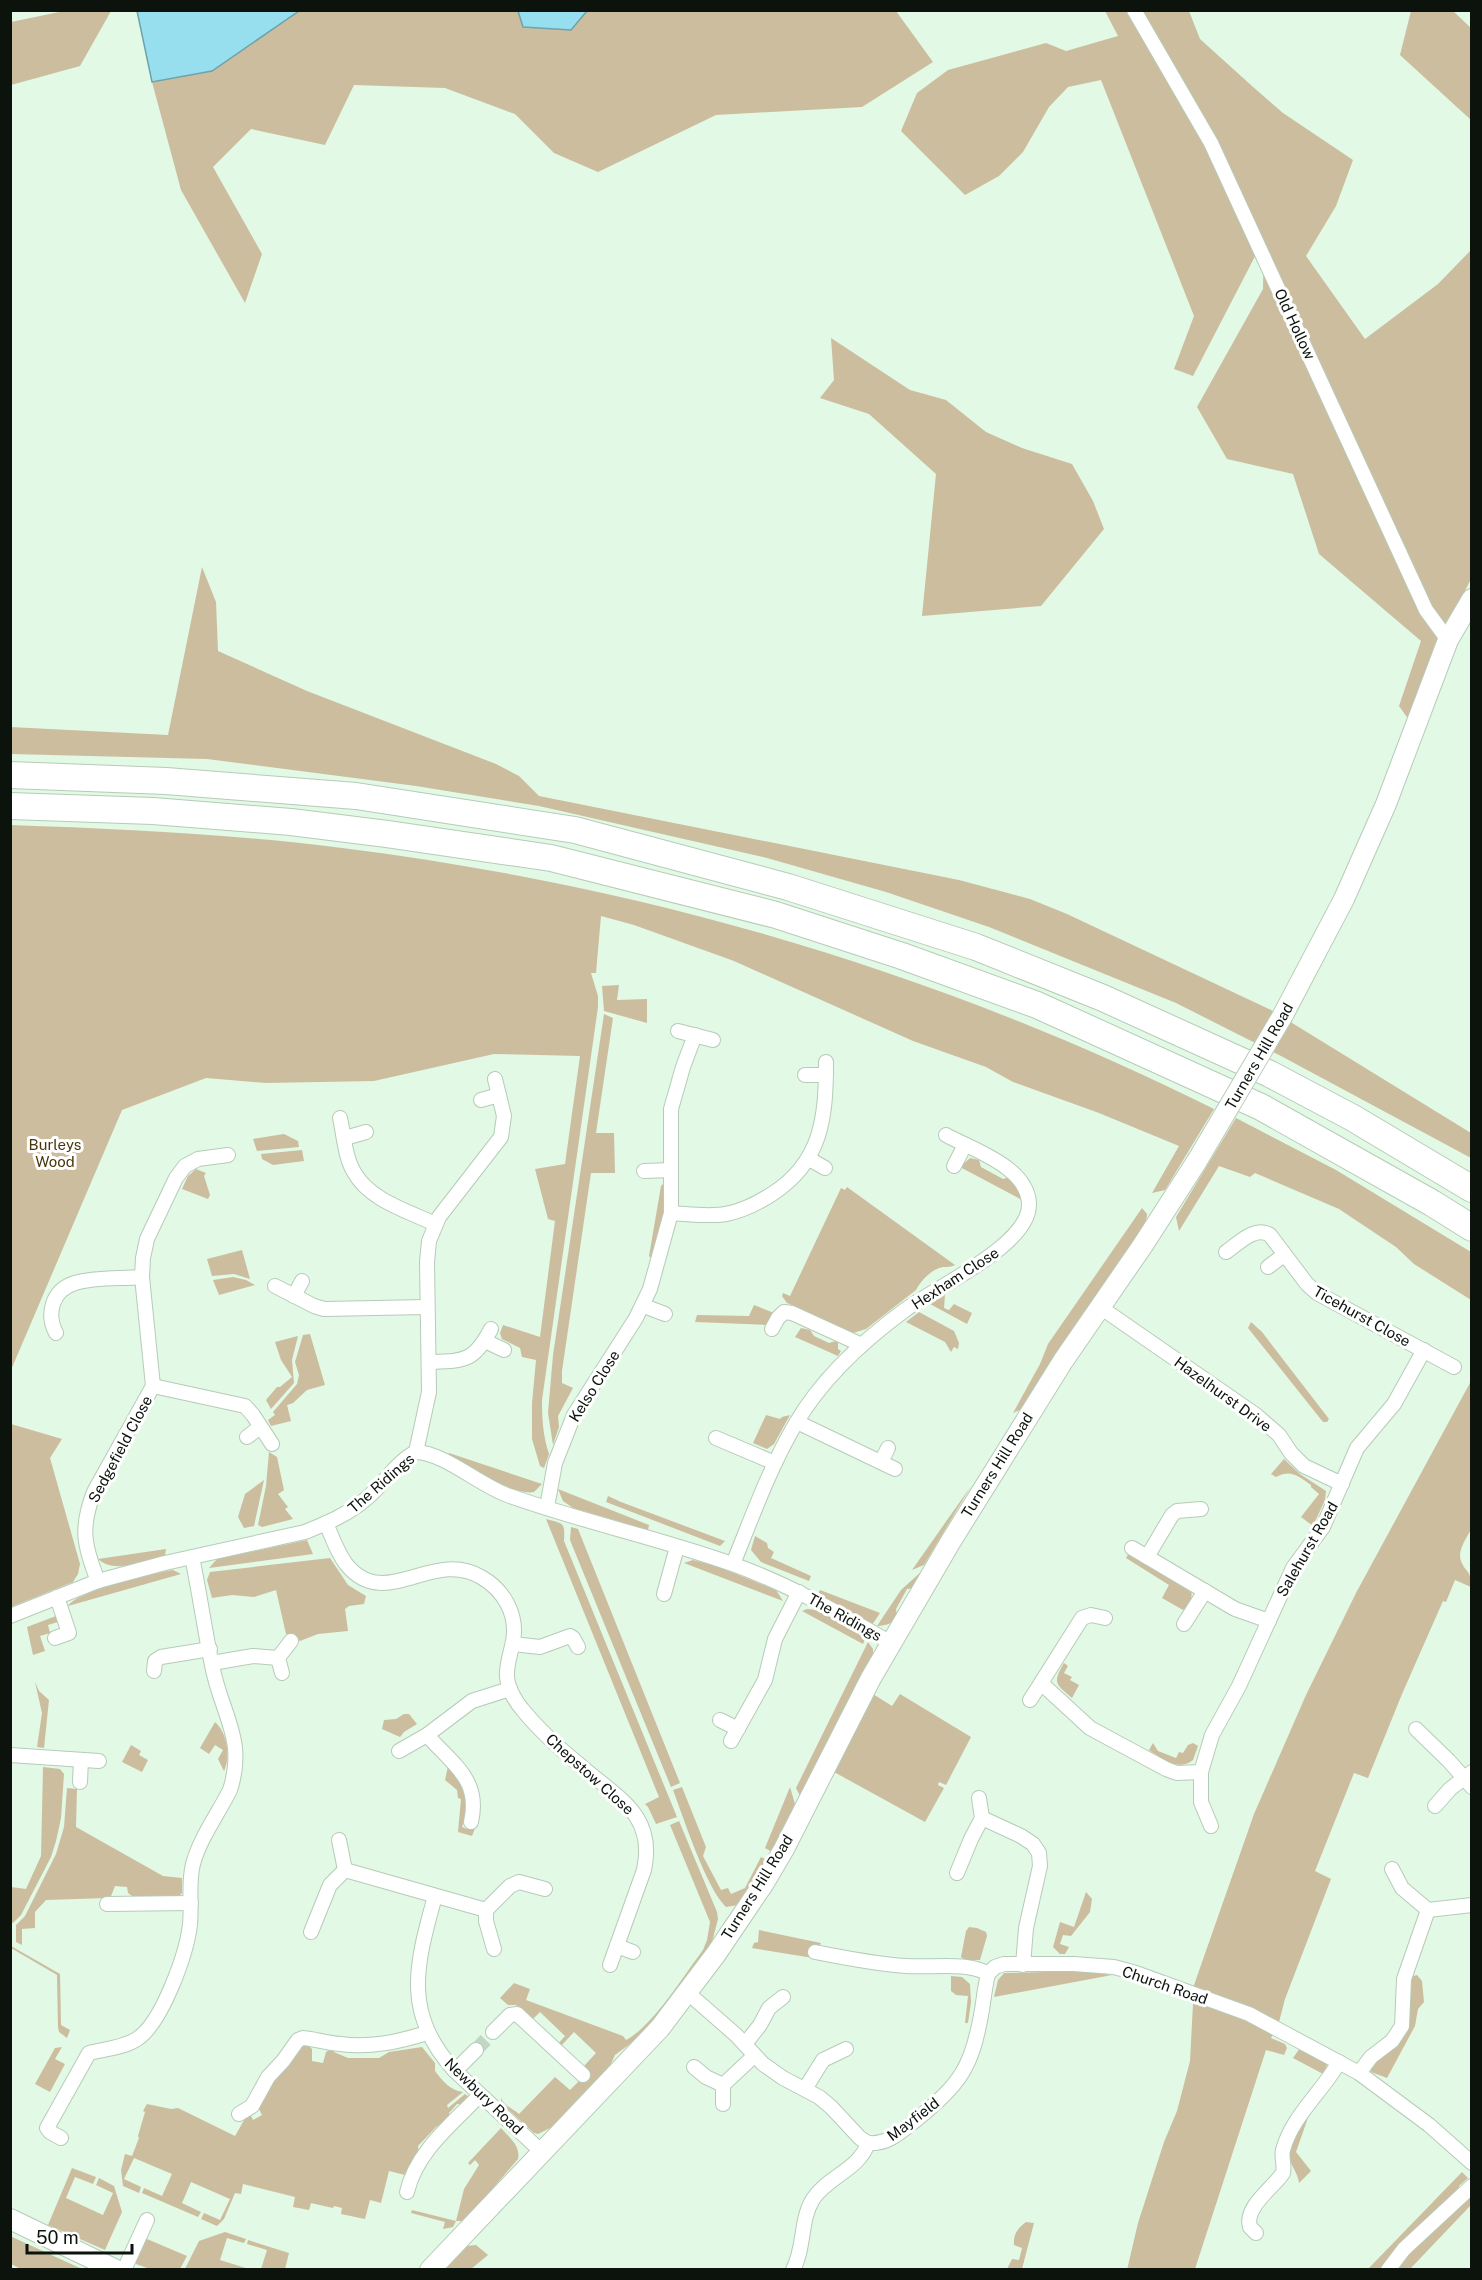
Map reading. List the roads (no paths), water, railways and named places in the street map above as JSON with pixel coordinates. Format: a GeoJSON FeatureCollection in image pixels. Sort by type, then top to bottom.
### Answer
{"type":"FeatureCollection","features":[{"type":"Feature","properties":{"kind":"highway"},"geometry":{"type":"LineString","coordinates":[[10,775],[166,781],[356,796],[575,830],[788,887],[976,947],[1103,998],[1270,1074],[1353,1118],[1472,1189]]}},
{"type":"Feature","properties":{"kind":"highway"},"geometry":{"type":"LineString","coordinates":[[10,806],[153,812],[291,822],[387,834],[550,858],[776,915],[902,956],[1037,1005],[1261,1107],[1472,1228]]}},
{"type":"Feature","properties":{"kind":"street","name":"Old Hollow"},"geometry":{"type":"LineString","coordinates":[[1134,10],[1211,143],[1426,610],[1448,640]]}},
{"type":"Feature","properties":{"kind":"street","name":"Turners Hill Road"},"geometry":{"type":"LineString","coordinates":[[430,2270],[660,2028],[688,1993],[764,1883],[891,1643],[1033,1407],[1197,1161],[1283,1015],[1344,899],[1381,815],[1448,640],[1472,599]]}},
{"type":"Feature","properties":{"kind":"street"},"geometry":{"type":"LineString","coordinates":[[678,1031],[713,1040]]}},
{"type":"Feature","properties":{"kind":"street","name":"Kelso Close"},"geometry":{"type":"LineString","coordinates":[[547,1507],[555,1463],[574,1415],[593,1382],[629,1332],[644,1305],[656,1271],[671,1213],[671,1108],[695,1035]]}},
{"type":"Feature","properties":{"kind":"street"},"geometry":{"type":"LineString","coordinates":[[671,1213],[726,1214],[748,1207],[785,1185],[798,1173],[809,1159],[824,1120],[826,1068],[805,1075]]}},
{"type":"Feature","properties":{"kind":"street"},"geometry":{"type":"LineString","coordinates":[[416,1452],[427,1402],[428,1249],[435,1224],[501,1137],[504,1116],[495,1078]]}},
{"type":"Feature","properties":{"kind":"street"},"geometry":{"type":"LineString","coordinates":[[481,1100],[499,1095]]}},
{"type":"Feature","properties":{"kind":"street"},"geometry":{"type":"LineString","coordinates":[[340,1119],[353,1171],[369,1190],[435,1224]]}},
{"type":"Feature","properties":{"kind":"street"},"geometry":{"type":"LineString","coordinates":[[345,1138],[366,1132]]}},
{"type":"Feature","properties":{"kind":"street","name":"Hexham Close"},"geometry":{"type":"LineString","coordinates":[[733,1564],[775,1463],[797,1422],[821,1389],[862,1345],[931,1291],[996,1253],[1008,1242],[1026,1217],[1029,1205],[1021,1180],[1005,1166],[946,1135]]}},
{"type":"Feature","properties":{"kind":"street"},"geometry":{"type":"LineString","coordinates":[[954,1166],[965,1145]]}},
{"type":"Feature","properties":{"kind":"street","name":"Sedgefield Close"},"geometry":{"type":"LineString","coordinates":[[98,1581],[86,1551],[84,1535],[88,1505],[153,1386],[142,1277],[147,1239],[181,1170],[190,1162],[198,1159],[228,1155]]}},
{"type":"Feature","properties":{"kind":"street"},"geometry":{"type":"LineString","coordinates":[[809,1159],[825,1168]]}},
{"type":"Feature","properties":{"kind":"street"},"geometry":{"type":"LineString","coordinates":[[644,1171],[671,1170]]}},
{"type":"Feature","properties":{"kind":"street","name":"Ticehurst Close"},"geometry":{"type":"LineString","coordinates":[[1226,1252],[1259,1231],[1270,1235],[1307,1284],[1317,1293],[1454,1367]]}},
{"type":"Feature","properties":{"kind":"street"},"geometry":{"type":"LineString","coordinates":[[1268,1267],[1284,1255]]}},
{"type":"Feature","properties":{"kind":"street"},"geometry":{"type":"LineString","coordinates":[[56,1334],[50,1320],[51,1308],[56,1297],[70,1285],[142,1277]]}},
{"type":"Feature","properties":{"kind":"street"},"geometry":{"type":"LineString","coordinates":[[294,1296],[302,1281]]}},
{"type":"Feature","properties":{"kind":"street"},"geometry":{"type":"LineString","coordinates":[[275,1286],[324,1309],[427,1307]]}},
{"type":"Feature","properties":{"kind":"street"},"geometry":{"type":"LineString","coordinates":[[644,1305],[665,1314]]}},
{"type":"Feature","properties":{"kind":"street","name":"Hazelhurst Drive"},"geometry":{"type":"LineString","coordinates":[[1100,1306],[1256,1415],[1279,1435],[1291,1453],[1304,1466],[1342,1484]]}},
{"type":"Feature","properties":{"kind":"street"},"geometry":{"type":"LineString","coordinates":[[772,1329],[778,1317],[784,1312],[792,1313],[862,1345]]}},
{"type":"Feature","properties":{"kind":"street"},"geometry":{"type":"LineString","coordinates":[[429,1362],[466,1359],[478,1351],[488,1335],[504,1350]]}},
{"type":"Feature","properties":{"kind":"street","name":"Salehurst Road"},"geometry":{"type":"LineString","coordinates":[[1211,1826],[1202,1808],[1201,1772],[1212,1735],[1239,1686],[1293,1568],[1323,1527],[1357,1448],[1394,1404],[1424,1350]]}},
{"type":"Feature","properties":{"kind":"street","name":"Sedgefield Close"},"geometry":{"type":"LineString","coordinates":[[153,1386],[239,1404],[249,1410],[272,1444]]}},
{"type":"Feature","properties":{"kind":"street"},"geometry":{"type":"LineString","coordinates":[[797,1422],[895,1469]]}},
{"type":"Feature","properties":{"kind":"street"},"geometry":{"type":"LineString","coordinates":[[247,1437],[260,1427]]}},
{"type":"Feature","properties":{"kind":"street"},"geometry":{"type":"LineString","coordinates":[[716,1438],[775,1463]]}},
{"type":"Feature","properties":{"kind":"street"},"geometry":{"type":"LineString","coordinates":[[881,1462],[888,1448]]}},
{"type":"Feature","properties":{"kind":"street","name":"The Ridings"},"geometry":{"type":"LineString","coordinates":[[10,1616],[98,1581],[304,1532],[353,1509],[368,1498],[405,1458],[416,1452],[436,1457],[508,1496],[733,1564],[799,1592],[891,1643]]}},
{"type":"Feature","properties":{"kind":"street"},"geometry":{"type":"LineString","coordinates":[[1148,1557],[1172,1515],[1177,1511],[1201,1509]]}},
{"type":"Feature","properties":{"kind":"street"},"geometry":{"type":"LineString","coordinates":[[326,1523],[345,1563],[369,1580],[388,1584],[445,1568],[457,1568],[482,1577],[495,1586],[510,1608],[513,1622],[513,1644],[507,1668],[510,1689],[472,1701],[427,1735],[399,1751]]}},
{"type":"Feature","properties":{"kind":"street"},"geometry":{"type":"LineString","coordinates":[[664,1594],[677,1547]]}},
{"type":"Feature","properties":{"kind":"street"},"geometry":{"type":"LineString","coordinates":[[1132,1548],[1235,1609],[1269,1621]]}},
{"type":"Feature","properties":{"kind":"street"},"geometry":{"type":"LineString","coordinates":[[61,2138],[48,2130],[48,2125],[89,2053],[130,2043],[140,2037],[152,2025],[182,1962],[186,1948],[191,1904],[191,1877],[196,1854],[230,1790],[237,1760],[233,1731],[212,1663],[192,1557]]}},
{"type":"Feature","properties":{"kind":"street"},"geometry":{"type":"LineString","coordinates":[[1184,1624],[1205,1591]]}},
{"type":"Feature","properties":{"kind":"street","name":"The Ridings"},"geometry":{"type":"LineString","coordinates":[[720,1720],[735,1735],[765,1680],[775,1639],[799,1592]]}},
{"type":"Feature","properties":{"kind":"street"},"geometry":{"type":"LineString","coordinates":[[55,1638],[76,1631],[57,1598]]}},
{"type":"Feature","properties":{"kind":"street"},"geometry":{"type":"LineString","coordinates":[[1030,1700],[1075,1628],[1086,1615],[1105,1618]]}},
{"type":"Feature","properties":{"kind":"street"},"geometry":{"type":"LineString","coordinates":[[513,1644],[540,1647],[570,1636],[578,1647]]}},
{"type":"Feature","properties":{"kind":"street"},"geometry":{"type":"LineString","coordinates":[[278,1658],[291,1641]]}},
{"type":"Feature","properties":{"kind":"street"},"geometry":{"type":"LineString","coordinates":[[154,1671],[155,1661],[161,1657],[210,1648]]}},
{"type":"Feature","properties":{"kind":"street"},"geometry":{"type":"LineString","coordinates":[[212,1663],[253,1656],[278,1658]]}},
{"type":"Feature","properties":{"kind":"street"},"geometry":{"type":"LineString","coordinates":[[278,1658],[282,1673]]}},
{"type":"Feature","properties":{"kind":"street"},"geometry":{"type":"LineString","coordinates":[[1041,1683],[1090,1728],[1166,1769],[1177,1773],[1201,1772]]}},
{"type":"Feature","properties":{"kind":"street","name":"Chepstow Close"},"geometry":{"type":"LineString","coordinates":[[510,1689],[518,1705],[530,1718],[581,1767],[627,1803],[641,1823],[646,1844],[645,1864],[610,1965]]}},
{"type":"Feature","properties":{"kind":"street"},"geometry":{"type":"LineString","coordinates":[[1416,1729],[1469,1780],[1450,1789],[1435,1806]]}},
{"type":"Feature","properties":{"kind":"street"},"geometry":{"type":"LineString","coordinates":[[427,1735],[470,1784],[473,1800],[471,1822]]}},
{"type":"Feature","properties":{"kind":"street"},"geometry":{"type":"LineString","coordinates":[[10,1755],[99,1761]]}},
{"type":"Feature","properties":{"kind":"street"},"geometry":{"type":"LineString","coordinates":[[80,1782],[81,1760]]}},
{"type":"Feature","properties":{"kind":"street"},"geometry":{"type":"LineString","coordinates":[[957,1873],[970,1839],[982,1818],[979,1798]]}},
{"type":"Feature","properties":{"kind":"street"},"geometry":{"type":"LineString","coordinates":[[982,1818],[1021,1836],[1033,1844],[1039,1853],[1040,1866],[1026,1928],[1023,1965]]}},
{"type":"Feature","properties":{"kind":"street"},"geometry":{"type":"LineString","coordinates":[[339,1840],[345,1870]]}},
{"type":"Feature","properties":{"kind":"street"},"geometry":{"type":"LineString","coordinates":[[1392,1869],[1402,1888],[1428,1910],[1472,1905]]}},
{"type":"Feature","properties":{"kind":"street"},"geometry":{"type":"LineString","coordinates":[[345,1870],[486,1910]]}},
{"type":"Feature","properties":{"kind":"street"},"geometry":{"type":"LineString","coordinates":[[311,1932],[330,1885],[345,1870]]}},
{"type":"Feature","properties":{"kind":"street"},"geometry":{"type":"LineString","coordinates":[[494,1949],[486,1921],[486,1910],[510,1886],[519,1882],[544,1889]]}},
{"type":"Feature","properties":{"kind":"street","name":"Newbury Road"},"geometry":{"type":"LineString","coordinates":[[435,1896],[419,1953],[417,1972],[420,2003],[427,2033],[455,2072],[543,2152]]}},
{"type":"Feature","properties":{"kind":"street"},"geometry":{"type":"LineString","coordinates":[[107,1904],[191,1904]]}},
{"type":"Feature","properties":{"kind":"street"},"geometry":{"type":"LineString","coordinates":[[1359,2073],[1371,2057],[1392,2041],[1402,2025],[1404,1979],[1428,1910]]}},
{"type":"Feature","properties":{"kind":"street"},"geometry":{"type":"LineString","coordinates":[[617,1946],[633,1952]]}},
{"type":"Feature","properties":{"kind":"street"},"geometry":{"type":"LineString","coordinates":[[815,1952],[853,1960],[905,1966],[970,1967],[981,1969],[988,1974]]}},
{"type":"Feature","properties":{"kind":"street","name":"Church Road"},"geometry":{"type":"LineString","coordinates":[[988,1974],[995,1967],[1004,1964],[1074,1964],[1114,1967],[1136,1972],[1249,2014],[1359,2073],[1472,2163]]}},
{"type":"Feature","properties":{"kind":"street","name":"Mayfield"},"geometry":{"type":"LineString","coordinates":[[793,2270],[799,2256],[808,2208],[825,2186],[857,2161],[865,2151],[867,2143],[875,2144],[892,2138],[940,2101],[955,2085],[971,2056],[988,1974]]}},
{"type":"Feature","properties":{"kind":"street"},"geometry":{"type":"LineString","coordinates":[[688,1993],[745,2044],[754,2056],[772,2071],[805,2089],[831,2107],[867,2143]]}},
{"type":"Feature","properties":{"kind":"street"},"geometry":{"type":"LineString","coordinates":[[745,2044],[760,2025],[769,2008],[783,1998]]}},
{"type":"Feature","properties":{"kind":"street"},"geometry":{"type":"LineString","coordinates":[[493,2032],[510,2015],[517,2014],[583,2075]]}},
{"type":"Feature","properties":{"kind":"street"},"geometry":{"type":"LineString","coordinates":[[239,2114],[252,2106],[268,2078],[297,2040],[303,2038],[365,2046],[392,2043],[427,2033]]}},
{"type":"Feature","properties":{"kind":"street"},"geometry":{"type":"LineString","coordinates":[[805,2089],[823,2060],[846,2049]]}},
{"type":"Feature","properties":{"kind":"street"},"geometry":{"type":"LineString","coordinates":[[455,2072],[476,2050]]}},
{"type":"Feature","properties":{"kind":"street"},"geometry":{"type":"LineString","coordinates":[[723,2104],[723,2085],[754,2056]]}},
{"type":"Feature","properties":{"kind":"street"},"geometry":{"type":"LineString","coordinates":[[1256,2233],[1250,2227],[1250,2216],[1258,2202],[1283,2173],[1282,2153],[1288,2138],[1303,2112],[1329,2079],[1339,2062]]}},
{"type":"Feature","properties":{"kind":"street"},"geometry":{"type":"LineString","coordinates":[[694,2067],[706,2077],[723,2085]]}},
{"type":"Feature","properties":{"kind":"street"},"geometry":{"type":"LineString","coordinates":[[407,2192],[410,2177],[418,2163],[480,2095]]}},
{"type":"Feature","properties":{"kind":"street"},"geometry":{"type":"LineString","coordinates":[[1388,2270],[1404,2249],[1472,2186]]}},
{"type":"Feature","properties":{"kind":"street"},"geometry":{"type":"LineString","coordinates":[[10,2219],[116,2270]]}},
{"type":"Feature","properties":{"kind":"street"},"geometry":{"type":"LineString","coordinates":[[124,2270],[147,2220]]}},
{"type":"Feature","properties":{"kind":"water"},"geometry":{"type":"Polygon","coordinates":[[[137,10],[299,11],[212,71],[152,82],[137,10]]]}},
{"type":"Feature","properties":{"kind":"water"},"geometry":{"type":"Polygon","coordinates":[[[518,10],[587,11],[571,30],[523,27],[518,10]]]}},
{"type":"Feature","properties":{"kind":"tunnel"},"geometry":{"type":"LineString","coordinates":[[476,2050],[493,2032]]}},
{"type":"Feature","properties":{"kind":"park label","name":"Burleys Wood"},"geometry":{"type":"Point","coordinates":[55,1152]}}]}
